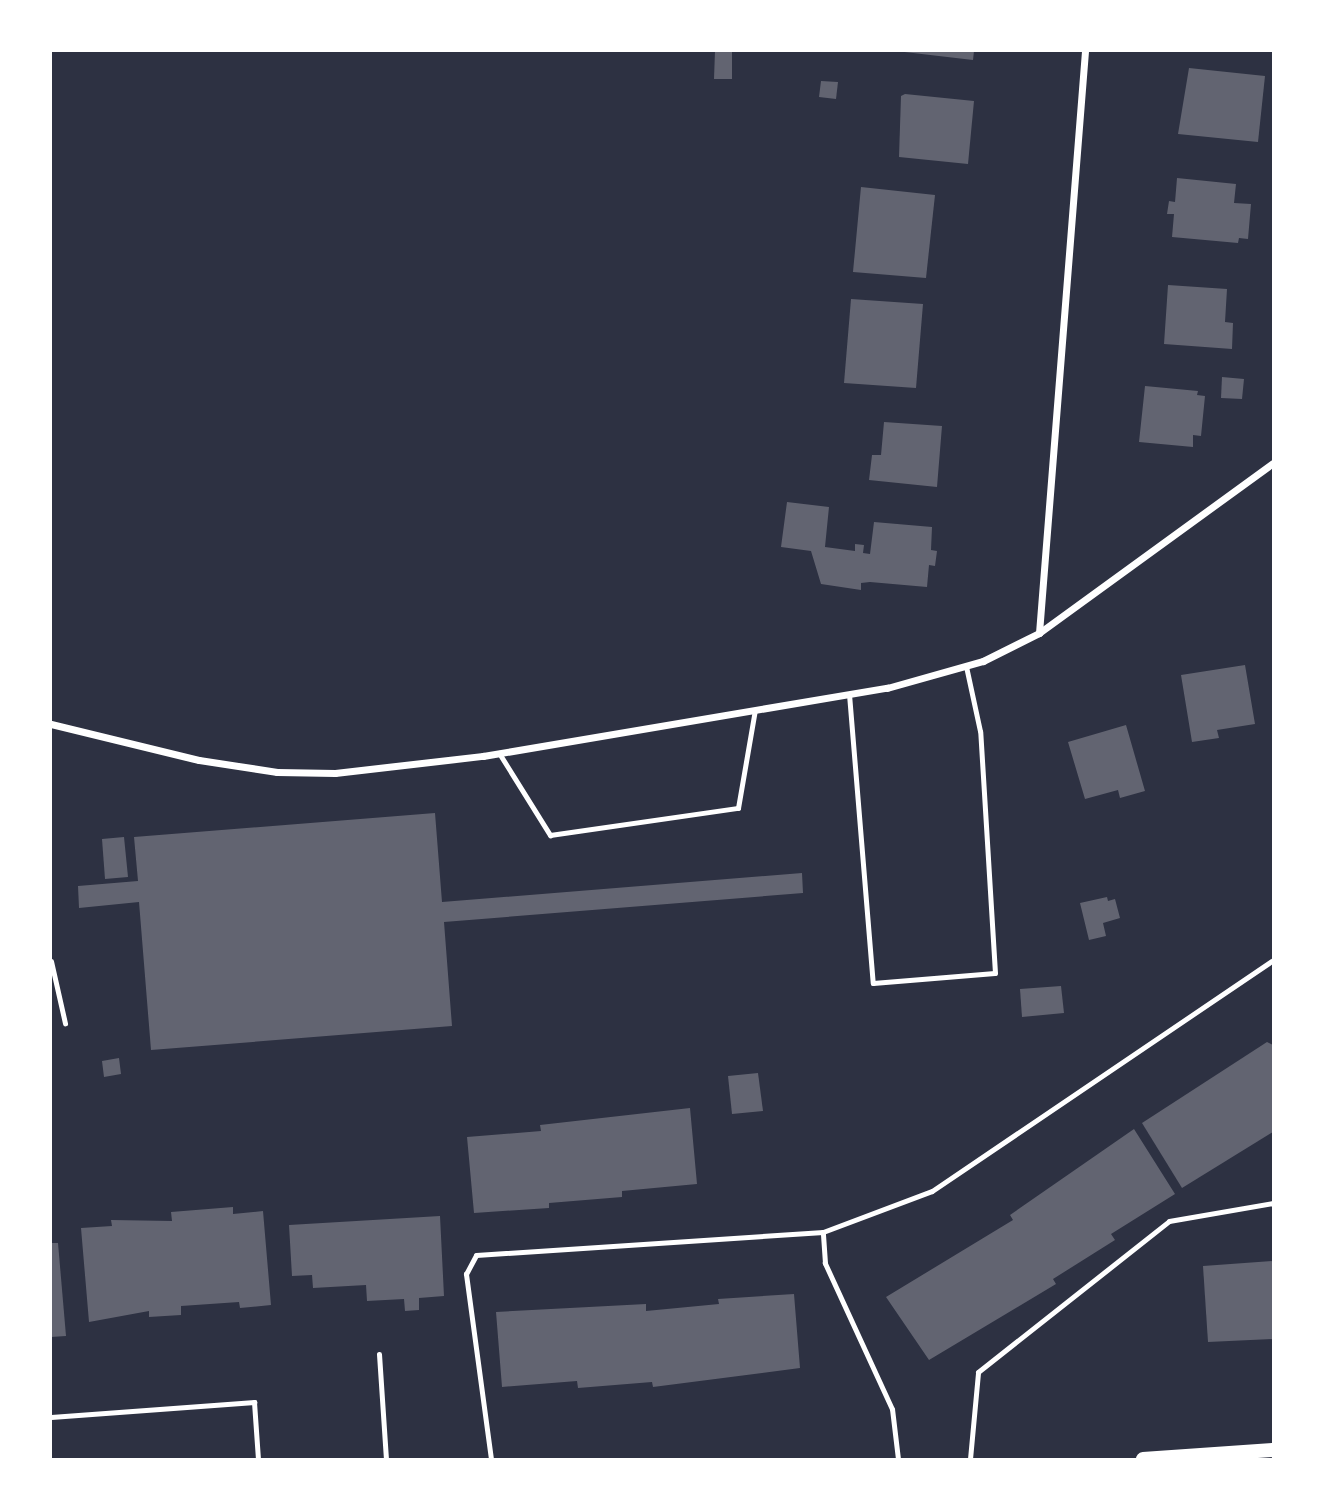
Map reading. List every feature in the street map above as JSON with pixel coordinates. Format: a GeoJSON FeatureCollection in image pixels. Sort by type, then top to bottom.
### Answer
{"type":"FeatureCollection","features":[{"type":"Feature","properties":{"kind":"main road"},"geometry":{"type":"LineString","coordinates":[[1143,1459],[1272,1453]]}},
{"type":"Feature","properties":{"kind":"street"},"geometry":{"type":"LineString","coordinates":[[1039,633],[1084,51]]}},
{"type":"Feature","properties":{"kind":"street"},"geometry":{"type":"LineString","coordinates":[[51,724],[199,760],[276,772],[359,771],[499,753],[849,694],[966,666],[1039,633],[1273,463]]}},
{"type":"Feature","properties":{"kind":"lane"},"geometry":{"type":"LineString","coordinates":[[849,694],[873,983],[995,973],[980,731],[966,666]]}},
{"type":"Feature","properties":{"kind":"lane"},"geometry":{"type":"LineString","coordinates":[[499,753],[550,835],[738,808],[755,710]]}},
{"type":"Feature","properties":{"kind":"lane"},"geometry":{"type":"LineString","coordinates":[[491,1459],[466,1274],[476,1255],[823,1232],[932,1191],[1273,960]]}},
{"type":"Feature","properties":{"kind":"lane"},"geometry":{"type":"LineString","coordinates":[[51,961],[65,1023]]}},
{"type":"Feature","properties":{"kind":"lane"},"geometry":{"type":"LineString","coordinates":[[970,1459],[978,1372],[1168,1221],[1273,1203]]}},
{"type":"Feature","properties":{"kind":"lane"},"geometry":{"type":"LineString","coordinates":[[823,1232],[825,1263],[892,1409],[898,1459]]}},
{"type":"Feature","properties":{"kind":"lane"},"geometry":{"type":"LineString","coordinates":[[379,1354],[386,1459]]}},
{"type":"Feature","properties":{"kind":"lane"},"geometry":{"type":"LineString","coordinates":[[51,1417],[254,1402],[258,1459]]}},
{"type":"Feature","properties":{"kind":"building"},"geometry":{"type":"Polygon","coordinates":[[[715,51],[732,51],[732,79],[714,79],[715,51]]]}},
{"type":"Feature","properties":{"kind":"building"},"geometry":{"type":"Polygon","coordinates":[[[896,51],[974,51],[973,60],[896,51]]]}},
{"type":"Feature","properties":{"kind":"building"},"geometry":{"type":"Polygon","coordinates":[[[1189,68],[1265,76],[1258,142],[1178,134],[1189,68]]]}},
{"type":"Feature","properties":{"kind":"building"},"geometry":{"type":"Polygon","coordinates":[[[821,81],[838,82],[836,99],[819,97],[821,81]]]}},
{"type":"Feature","properties":{"kind":"building"},"geometry":{"type":"Polygon","coordinates":[[[905,94],[974,101],[968,164],[899,157],[901,96],[905,94]]]}},
{"type":"Feature","properties":{"kind":"building"},"geometry":{"type":"Polygon","coordinates":[[[1177,178],[1236,184],[1234,203],[1251,204],[1248,239],[1239,238],[1238,243],[1172,237],[1174,214],[1167,214],[1169,201],[1175,202],[1177,178]]]}},
{"type":"Feature","properties":{"kind":"building"},"geometry":{"type":"Polygon","coordinates":[[[861,187],[935,195],[926,278],[853,272],[861,187]]]}},
{"type":"Feature","properties":{"kind":"building"},"geometry":{"type":"Polygon","coordinates":[[[1168,285],[1227,289],[1225,322],[1233,323],[1232,349],[1164,344],[1168,285]]]}},
{"type":"Feature","properties":{"kind":"building"},"geometry":{"type":"Polygon","coordinates":[[[851,299],[923,304],[916,388],[844,383],[851,299]]]}},
{"type":"Feature","properties":{"kind":"building"},"geometry":{"type":"Polygon","coordinates":[[[1222,377],[1244,379],[1242,399],[1221,398],[1222,377]]]}},
{"type":"Feature","properties":{"kind":"building"},"geometry":{"type":"Polygon","coordinates":[[[1145,386],[1198,391],[1197,395],[1205,396],[1201,436],[1193,435],[1193,447],[1139,442],[1145,386]]]}},
{"type":"Feature","properties":{"kind":"building"},"geometry":{"type":"Polygon","coordinates":[[[884,422],[942,426],[937,487],[869,480],[872,455],[881,455],[884,422]]]}},
{"type":"Feature","properties":{"kind":"building"},"geometry":{"type":"Polygon","coordinates":[[[787,502],[829,507],[825,547],[855,551],[855,544],[864,545],[863,553],[870,554],[874,522],[932,527],[931,550],[937,551],[935,566],[929,565],[927,587],[870,582],[861,583],[861,590],[821,584],[811,551],[781,547],[787,502]]]}},
{"type":"Feature","properties":{"kind":"building"},"geometry":{"type":"Polygon","coordinates":[[[1245,665],[1255,724],[1217,730],[1219,738],[1192,742],[1181,675],[1245,665]]]}},
{"type":"Feature","properties":{"kind":"building"},"geometry":{"type":"Polygon","coordinates":[[[1126,725],[1145,791],[1120,798],[1118,790],[1085,799],[1068,742],[1126,725]]]}},
{"type":"Feature","properties":{"kind":"building"},"geometry":{"type":"Polygon","coordinates":[[[435,813],[442,902],[802,873],[803,893],[444,922],[452,1026],[151,1050],[139,902],[79,908],[78,886],[138,881],[134,837],[435,813]]]}},
{"type":"Feature","properties":{"kind":"building"},"geometry":{"type":"Polygon","coordinates":[[[124,837],[128,877],[105,879],[102,839],[124,837]]]}},
{"type":"Feature","properties":{"kind":"building"},"geometry":{"type":"Polygon","coordinates":[[[1107,897],[1108,901],[1115,899],[1120,918],[1103,923],[1106,936],[1089,940],[1080,903],[1107,897]]]}},
{"type":"Feature","properties":{"kind":"building"},"geometry":{"type":"Polygon","coordinates":[[[1061,986],[1064,1013],[1022,1017],[1020,989],[1061,986]]]}},
{"type":"Feature","properties":{"kind":"building"},"geometry":{"type":"Polygon","coordinates":[[[1267,1042],[1273,1045],[1273,1132],[1182,1188],[1142,1123],[1267,1042]]]}},
{"type":"Feature","properties":{"kind":"building"},"geometry":{"type":"Polygon","coordinates":[[[119,1058],[121,1074],[104,1077],[102,1061],[119,1058]]]}},
{"type":"Feature","properties":{"kind":"building"},"geometry":{"type":"Polygon","coordinates":[[[758,1073],[763,1111],[732,1114],[728,1076],[758,1073]]]}},
{"type":"Feature","properties":{"kind":"building"},"geometry":{"type":"Polygon","coordinates":[[[690,1108],[697,1184],[622,1191],[622,1197],[549,1203],[549,1208],[474,1213],[467,1137],[541,1131],[540,1125],[690,1108]]]}},
{"type":"Feature","properties":{"kind":"building"},"geometry":{"type":"Polygon","coordinates":[[[1134,1129],[1175,1194],[1111,1234],[1115,1240],[1053,1279],[1056,1284],[929,1360],[886,1297],[1013,1220],[1010,1215],[1134,1129]]]}},
{"type":"Feature","properties":{"kind":"building"},"geometry":{"type":"Polygon","coordinates":[[[233,1207],[233,1214],[263,1211],[271,1305],[240,1308],[239,1302],[181,1306],[181,1315],[149,1317],[149,1311],[89,1322],[81,1228],[112,1226],[111,1220],[172,1221],[171,1212],[233,1207]]]}},
{"type":"Feature","properties":{"kind":"building"},"geometry":{"type":"Polygon","coordinates":[[[440,1216],[444,1296],[419,1298],[419,1310],[405,1311],[404,1299],[367,1301],[366,1285],[313,1288],[312,1275],[292,1276],[289,1225],[440,1216]]]}},
{"type":"Feature","properties":{"kind":"building"},"geometry":{"type":"Polygon","coordinates":[[[51,1243],[58,1243],[66,1336],[51,1337],[51,1243]]]}},
{"type":"Feature","properties":{"kind":"building"},"geometry":{"type":"Polygon","coordinates":[[[1273,1261],[1273,1339],[1208,1342],[1203,1266],[1273,1261]]]}},
{"type":"Feature","properties":{"kind":"building"},"geometry":{"type":"Polygon","coordinates":[[[794,1294],[800,1368],[653,1387],[652,1382],[578,1388],[577,1381],[502,1387],[496,1312],[646,1304],[646,1311],[719,1304],[718,1299],[794,1294]]]}}]}
